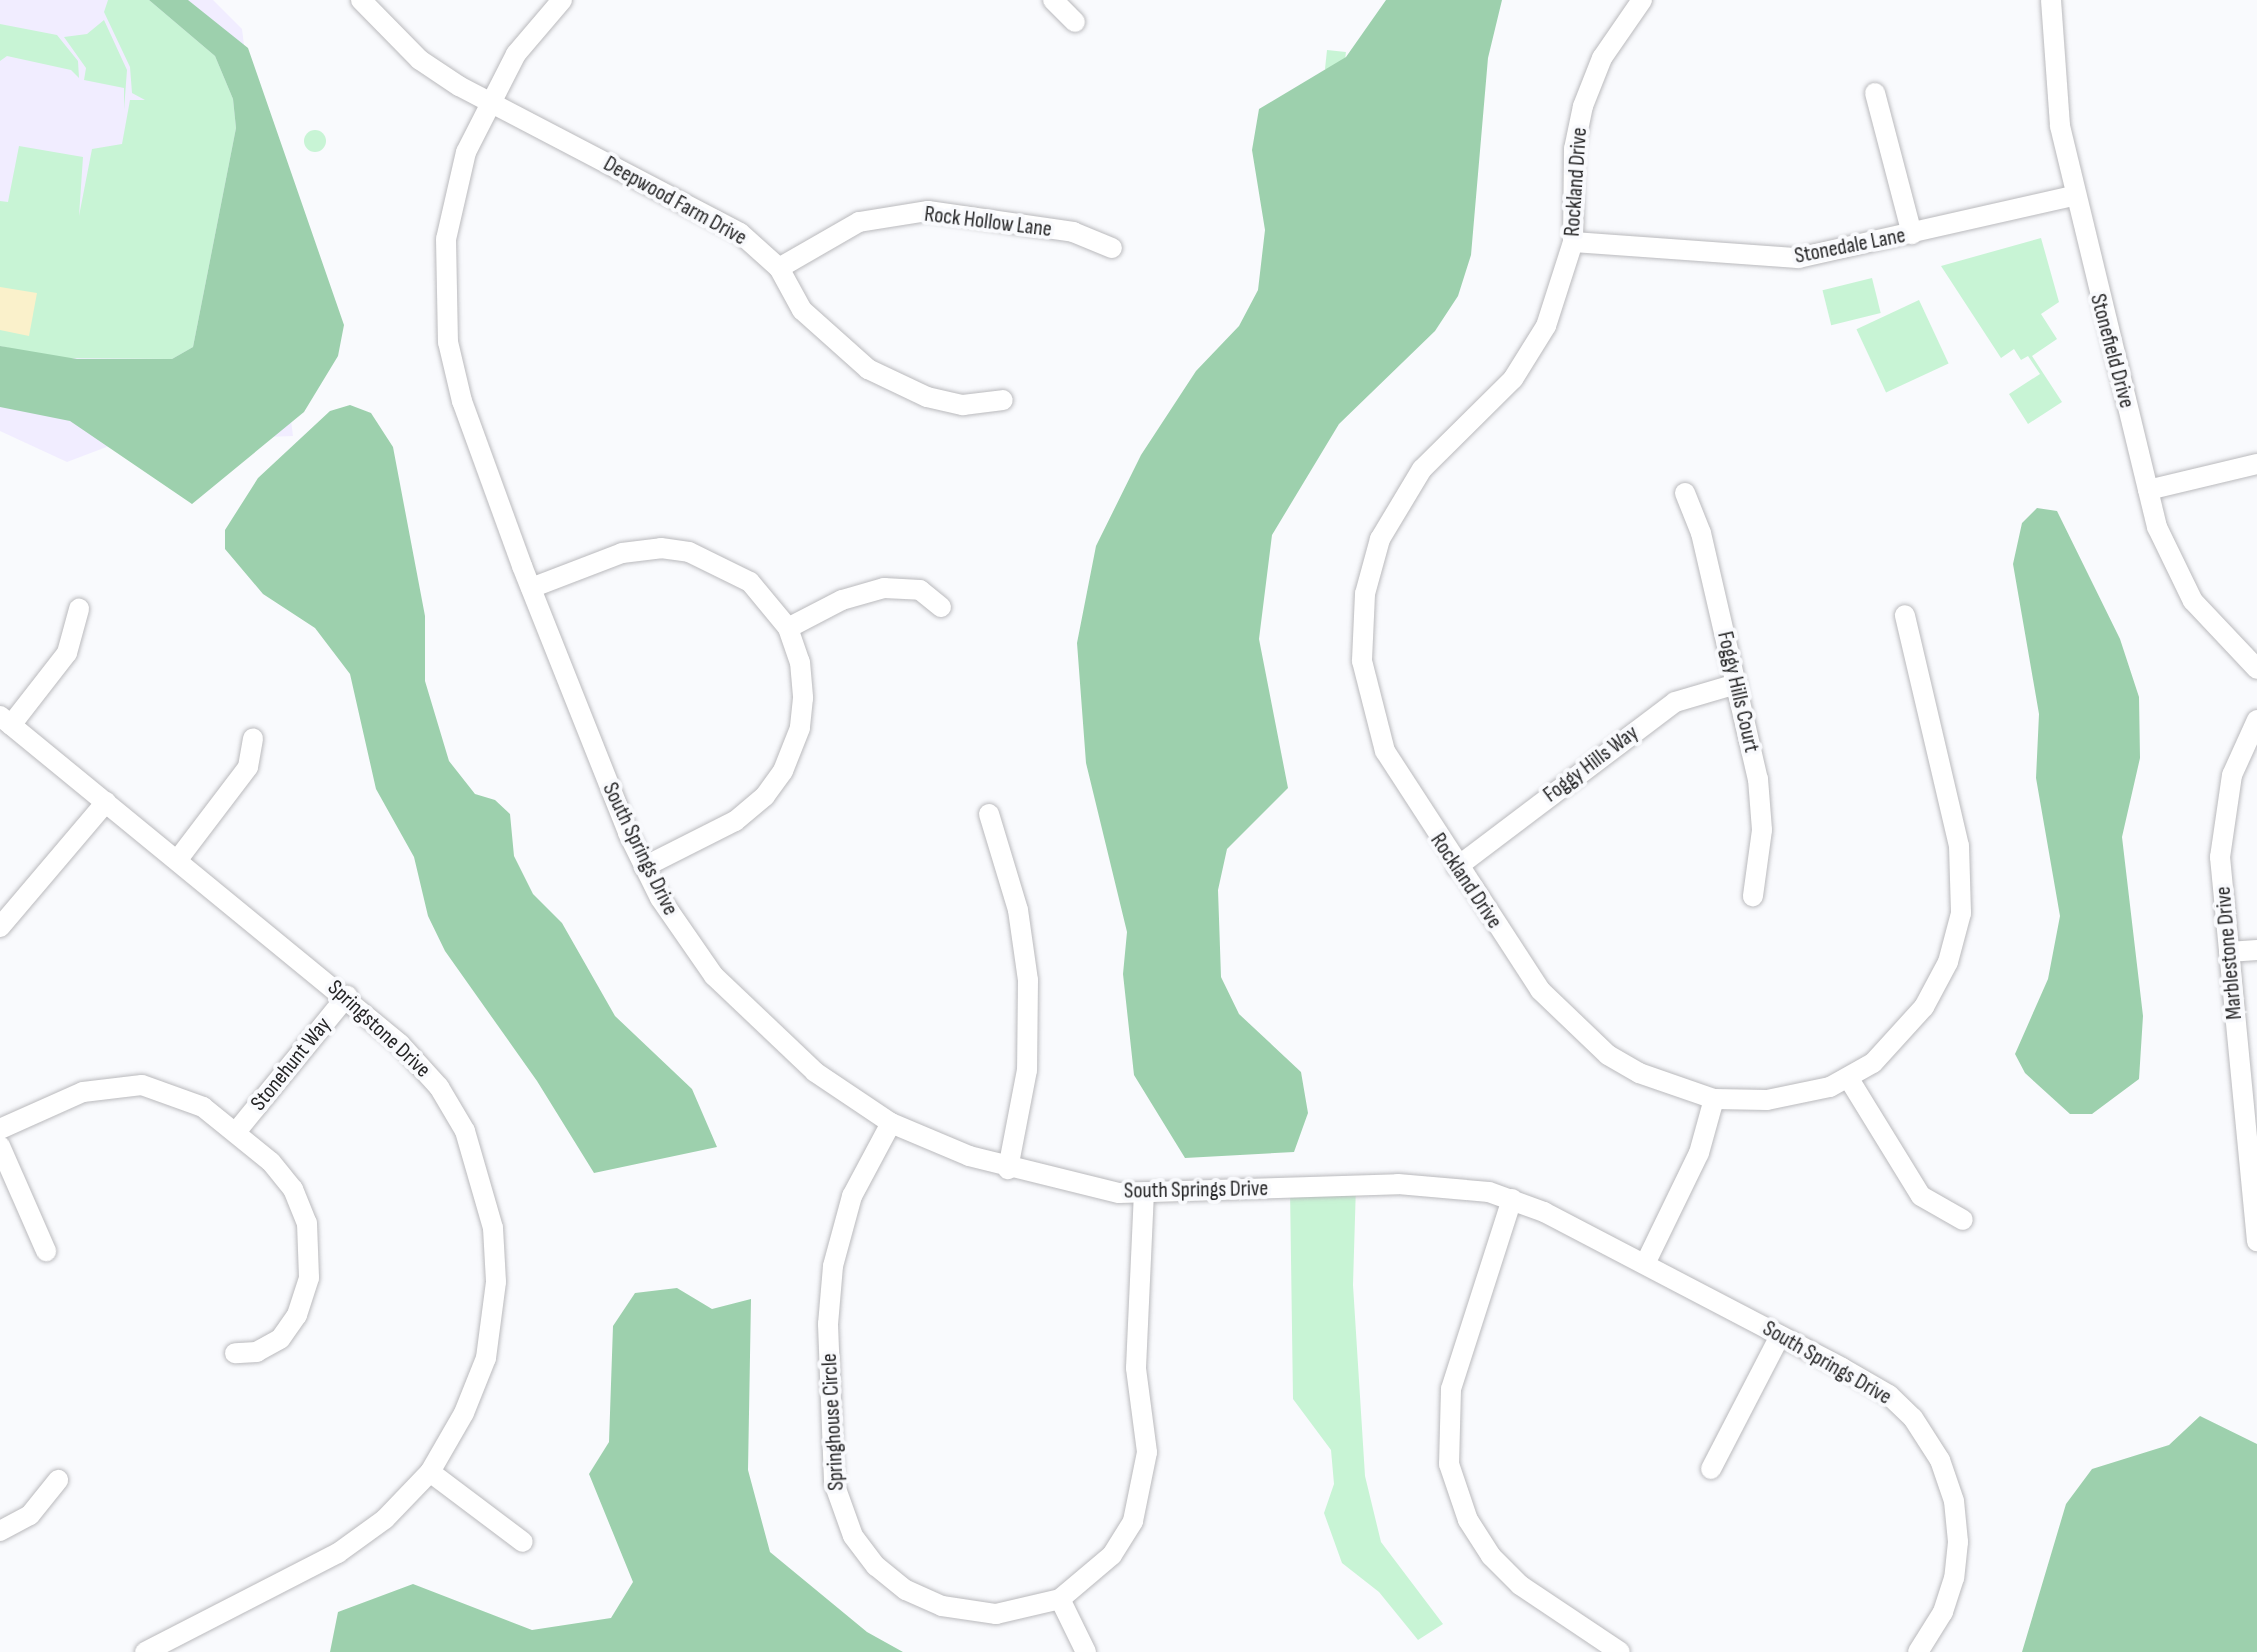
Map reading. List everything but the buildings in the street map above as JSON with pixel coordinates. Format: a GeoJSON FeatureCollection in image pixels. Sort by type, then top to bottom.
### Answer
{"type":"FeatureCollection","features":[{"type":"Feature","properties":{"kind":"street","name":"Deepwood Farm Drive"},"geometry":{"type":"LineString","coordinates":[[361,0],[420,60],[489,101],[740,233],[779,268],[802,310],[868,369],[927,397],[963,405],[1003,400]]}},
{"type":"Feature","properties":{"kind":"street","name":"South Springs Drive"},"geometry":{"type":"LineString","coordinates":[[562,0],[516,54],[489,101],[466,152],[451,209],[446,319],[462,401],[531,588],[644,867],[686,938],[746,1011],[815,1072],[891,1123],[1008,1169],[1144,1194],[1398,1184],[1465,1188],[1512,1199],[1645,1264],[1889,1395],[1923,1431],[1940,1460],[1956,1509],[1957,1560],[1943,1612],[1918,1652]]}},
{"type":"Feature","properties":{"kind":"street"},"geometry":{"type":"LineString","coordinates":[[1053,0],[1075,22]]}},
{"type":"Feature","properties":{"kind":"street","name":"Rockland Drive"},"geometry":{"type":"LineString","coordinates":[[1642,0],[1602,58],[1583,106],[1574,149],[1573,242],[1558,295],[1535,347],[1513,379],[1406,489],[1380,539],[1365,594],[1362,661],[1376,727],[1397,774],[1457,867],[1540,990],[1577,1031],[1639,1073],[1714,1099],[1792,1097],[1849,1079],[1891,1047],[1924,1007],[1948,962],[1961,913],[1959,846],[1905,615]]}},
{"type":"Feature","properties":{"kind":"street","name":"Stonefield Drive"},"geometry":{"type":"LineString","coordinates":[[2051,0],[2052,73],[2074,196],[2148,490],[2177,575],[2212,625],[2257,669]]}},
{"type":"Feature","properties":{"kind":"street"},"geometry":{"type":"LineString","coordinates":[[1875,93],[1912,234]]}},
{"type":"Feature","properties":{"kind":"street","name":"Stonedale Lane"},"geometry":{"type":"LineString","coordinates":[[1573,242],[1774,259],[1821,255],[2074,196]]}},
{"type":"Feature","properties":{"kind":"street","name":"Rock Hollow Lane"},"geometry":{"type":"LineString","coordinates":[[779,268],[859,222],[928,211],[1073,232],[1112,248]]}},
{"type":"Feature","properties":{"kind":"street"},"geometry":{"type":"LineString","coordinates":[[2148,490],[2257,464]]}},
{"type":"Feature","properties":{"kind":"street","name":"Foggy Hills Court"},"geometry":{"type":"LineString","coordinates":[[1685,493],[1701,533],[1761,803],[1753,896]]}},
{"type":"Feature","properties":{"kind":"street"},"geometry":{"type":"LineString","coordinates":[[531,588],[622,553],[661,548],[689,552],[750,582],[788,628],[800,662],[803,698],[800,728],[783,771],[765,796],[735,821],[644,867]]}},
{"type":"Feature","properties":{"kind":"street"},"geometry":{"type":"LineString","coordinates":[[788,628],[842,600],[884,588],[920,590],[941,607]]}},
{"type":"Feature","properties":{"kind":"street"},"geometry":{"type":"LineString","coordinates":[[6,720],[67,653],[79,609]]}},
{"type":"Feature","properties":{"kind":"street","name":"Foggy Hills Way"},"geometry":{"type":"LineString","coordinates":[[1457,867],[1675,702],[1736,684]]}},
{"type":"Feature","properties":{"kind":"street","name":"Springstone Drive"},"geometry":{"type":"LineString","coordinates":[[6,720],[347,996],[439,1087],[465,1131],[489,1202],[496,1282],[491,1336],[464,1413],[430,1472],[385,1519],[338,1553],[145,1652]]}},
{"type":"Feature","properties":{"kind":"street","name":"Marblestone Drive"},"geometry":{"type":"LineString","coordinates":[[2257,720],[2232,775],[2221,831],[2229,952],[2257,1241]]}},
{"type":"Feature","properties":{"kind":"street"},"geometry":{"type":"LineString","coordinates":[[179,858],[243,775],[253,738]]}},
{"type":"Feature","properties":{"kind":"street"},"geometry":{"type":"LineString","coordinates":[[0,927],[106,802]]}},
{"type":"Feature","properties":{"kind":"street"},"geometry":{"type":"LineString","coordinates":[[989,814],[1018,910],[1028,980],[1027,1070],[1008,1169]]}},
{"type":"Feature","properties":{"kind":"street"},"geometry":{"type":"LineString","coordinates":[[2229,952],[2257,950]]}},
{"type":"Feature","properties":{"kind":"street","name":"Stonehunt Way"},"geometry":{"type":"LineString","coordinates":[[236,1132],[347,996]]}},
{"type":"Feature","properties":{"kind":"street"},"geometry":{"type":"LineString","coordinates":[[1849,1079],[1921,1196],[1963,1220]]}},
{"type":"Feature","properties":{"kind":"street"},"geometry":{"type":"LineString","coordinates":[[0,1129],[83,1092],[129,1085],[181,1095],[236,1132],[271,1162],[293,1189],[307,1223],[311,1259],[304,1298],[289,1330],[257,1352],[235,1353]]}},
{"type":"Feature","properties":{"kind":"street"},"geometry":{"type":"LineString","coordinates":[[1645,1264],[1699,1153],[1714,1099]]}},
{"type":"Feature","properties":{"kind":"street","name":"Springhouse Circle"},"geometry":{"type":"LineString","coordinates":[[891,1123],[852,1196],[829,1294],[831,1459],[841,1511],[876,1566],[930,1602],[996,1614],[1060,1599],[1112,1555],[1141,1498],[1146,1442],[1136,1368],[1144,1194]]}},
{"type":"Feature","properties":{"kind":"street"},"geometry":{"type":"LineString","coordinates":[[0,1146],[46,1251]]}},
{"type":"Feature","properties":{"kind":"street"},"geometry":{"type":"LineString","coordinates":[[1512,1199],[1451,1389],[1449,1464],[1468,1520],[1491,1556],[1520,1585],[1620,1652]]}},
{"type":"Feature","properties":{"kind":"street"},"geometry":{"type":"LineString","coordinates":[[1711,1469],[1780,1336]]}},
{"type":"Feature","properties":{"kind":"street"},"geometry":{"type":"LineString","coordinates":[[430,1472],[523,1542]]}},
{"type":"Feature","properties":{"kind":"street"},"geometry":{"type":"LineString","coordinates":[[0,1531],[30,1515],[58,1480]]}},
{"type":"Feature","properties":{"kind":"street"},"geometry":{"type":"LineString","coordinates":[[1060,1599],[1086,1652]]}},
{"type":"Feature","properties":{"kind":"shaded area"},"geometry":{"type":"Polygon","coordinates":[[[0,0],[213,0],[242,29],[293,436],[117,443],[67,462],[0,431],[0,0]]]}},
{"type":"Feature","properties":{"kind":"green space"},"geometry":{"type":"Polygon","coordinates":[[[108,0],[149,0],[215,56],[233,99],[236,128],[193,347],[172,359],[51,358],[0,346],[0,201],[8,202],[19,146],[83,157],[79,216],[92,149],[122,144],[130,100],[145,100],[132,93],[130,67],[104,12],[108,0]]]}},
{"type":"Feature","properties":{"kind":"green space"},"geometry":{"type":"Polygon","coordinates":[[[149,0],[188,0],[248,48],[344,325],[338,356],[304,412],[192,504],[70,421],[0,407],[0,346],[77,359],[172,359],[193,347],[236,128],[233,99],[215,56],[149,0]]]}},
{"type":"Feature","properties":{"kind":"green space"},"geometry":{"type":"Polygon","coordinates":[[[1386,0],[1502,0],[1488,58],[1471,255],[1458,296],[1435,331],[1339,424],[1272,535],[1259,639],[1288,788],[1227,849],[1218,890],[1221,977],[1239,1014],[1301,1072],[1308,1113],[1294,1152],[1185,1158],[1134,1075],[1123,974],[1127,932],[1086,763],[1077,643],[1096,546],[1141,455],[1196,371],[1239,326],[1258,290],[1265,230],[1252,150],[1259,109],[1346,57],[1386,0]]]}},
{"type":"Feature","properties":{"kind":"green space"},"geometry":{"type":"Polygon","coordinates":[[[104,20],[127,70],[124,110],[124,88],[84,80],[86,68],[64,37],[87,34],[104,20]]]}},
{"type":"Feature","properties":{"kind":"green space"},"geometry":{"type":"Polygon","coordinates":[[[0,24],[57,35],[78,61],[79,78],[71,70],[7,56],[0,61],[0,24]]]}},
{"type":"Feature","properties":{"kind":"green space"},"geometry":{"type":"Polygon","coordinates":[[[1327,50],[1346,52],[1344,71],[1325,69],[1327,50]]]}},
{"type":"Feature","properties":{"kind":"green space"},"geometry":{"type":"Polygon","coordinates":[[[315,130],[326,141],[315,152],[304,141],[315,130]]]}},
{"type":"Feature","properties":{"kind":"green space"},"geometry":{"type":"Polygon","coordinates":[[[2041,238],[2059,302],[2041,314],[2057,339],[2032,356],[2062,402],[2028,424],[2009,394],[2040,374],[2028,356],[2021,360],[2014,349],[2001,358],[1941,266],[2041,238]]]}},
{"type":"Feature","properties":{"kind":"green space"},"geometry":{"type":"Polygon","coordinates":[[[1872,278],[1881,313],[1831,325],[1823,290],[1872,278]]]}},
{"type":"Feature","properties":{"kind":"green space"},"geometry":{"type":"Polygon","coordinates":[[[1919,300],[1949,363],[1886,393],[1856,329],[1919,300]]]}},
{"type":"Feature","properties":{"kind":"green space"},"geometry":{"type":"Polygon","coordinates":[[[350,405],[371,413],[393,447],[425,616],[425,681],[449,761],[475,794],[495,800],[510,814],[514,856],[533,894],[562,923],[615,1016],[692,1089],[717,1147],[594,1173],[537,1081],[445,951],[428,916],[414,857],[376,789],[350,674],[315,628],[263,594],[225,549],[225,530],[258,478],[330,411],[350,405]]]}},
{"type":"Feature","properties":{"kind":"green space"},"geometry":{"type":"Polygon","coordinates":[[[2037,508],[2057,511],[2120,639],[2139,697],[2140,758],[2122,837],[2143,1016],[2139,1079],[2092,1114],[2070,1114],[2025,1073],[2015,1054],[2048,979],[2060,916],[2036,778],[2039,714],[2013,564],[2022,523],[2037,508]]]}},
{"type":"Feature","properties":{"kind":"green space"},"geometry":{"type":"Polygon","coordinates":[[[1356,1185],[1353,1285],[1365,1476],[1381,1542],[1443,1624],[1418,1640],[1379,1592],[1342,1563],[1324,1513],[1334,1484],[1331,1450],[1293,1399],[1290,1188],[1356,1185]]]}},
{"type":"Feature","properties":{"kind":"green space"},"geometry":{"type":"Polygon","coordinates":[[[677,1288],[712,1309],[751,1299],[748,1470],[770,1552],[867,1632],[903,1652],[330,1652],[338,1612],[413,1584],[532,1630],[611,1618],[633,1582],[589,1474],[609,1442],[613,1326],[635,1293],[677,1288]]]}},
{"type":"Feature","properties":{"kind":"green space"},"geometry":{"type":"Polygon","coordinates":[[[2200,1416],[2257,1444],[2257,1652],[2022,1652],[2066,1504],[2092,1469],[2169,1445],[2200,1416]]]}},
{"type":"Feature","properties":{"kind":"sand"},"geometry":{"type":"Polygon","coordinates":[[[0,287],[37,293],[29,336],[0,330],[0,287]]]}}]}
